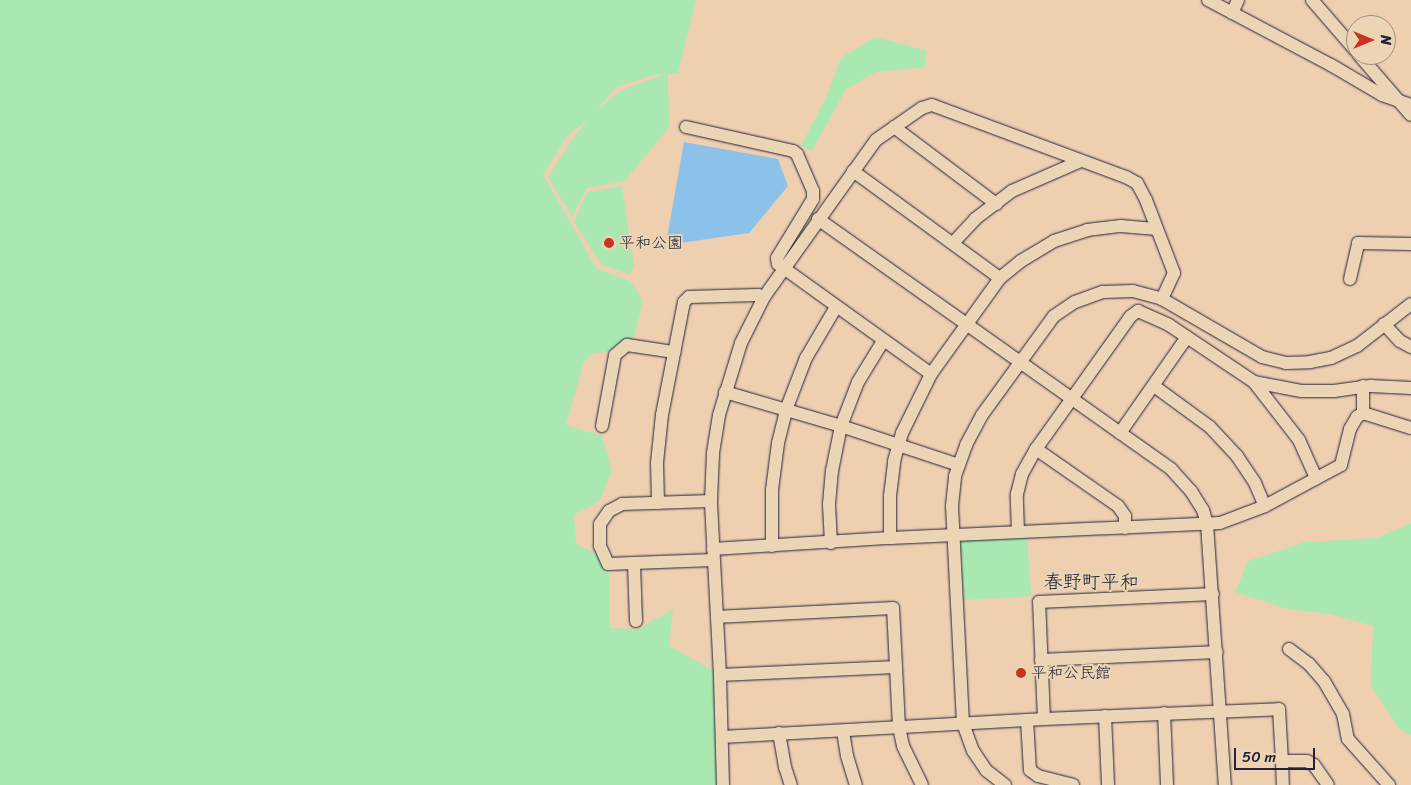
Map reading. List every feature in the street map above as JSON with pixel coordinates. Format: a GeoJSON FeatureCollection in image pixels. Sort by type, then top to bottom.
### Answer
{"type":"FeatureCollection","features":[{"type":"Feature","properties":{"kind":"street"},"geometry":{"type":"LineString","coordinates":[[1208,0],[1331,65],[1382,95],[1411,105]]}},
{"type":"Feature","properties":{"kind":"street"},"geometry":{"type":"LineString","coordinates":[[1232,13],[1238,0]]}},
{"type":"Feature","properties":{"kind":"street"},"geometry":{"type":"LineString","coordinates":[[1312,0],[1346,39]]}},
{"type":"Feature","properties":{"kind":"street"},"geometry":{"type":"LineString","coordinates":[[1368,65],[1411,115]]}},
{"type":"Feature","properties":{"kind":"street"},"geometry":{"type":"LineString","coordinates":[[723,785],[720,675],[711,501],[713,453],[725,392],[741,343],[764,297],[818,218],[876,140],[922,108],[932,105],[1126,177],[1137,184],[1146,200],[1174,273],[1162,299]]}},
{"type":"Feature","properties":{"kind":"street"},"geometry":{"type":"LineString","coordinates":[[686,127],[786,149],[797,154],[813,191],[813,199],[778,258],[778,264],[883,341],[932,374]]}},
{"type":"Feature","properties":{"kind":"street"},"geometry":{"type":"LineString","coordinates":[[894,127],[996,204]]}},
{"type":"Feature","properties":{"kind":"street"},"geometry":{"type":"LineString","coordinates":[[953,243],[975,219],[1012,191],[1081,161]]}},
{"type":"Feature","properties":{"kind":"street"},"geometry":{"type":"LineString","coordinates":[[853,171],[1000,278]]}},
{"type":"Feature","properties":{"kind":"street"},"geometry":{"type":"LineString","coordinates":[[818,218],[1170,469],[1191,492],[1203,510],[1208,524],[1225,785]]}},
{"type":"Feature","properties":{"kind":"street"},"geometry":{"type":"LineString","coordinates":[[890,538],[890,496],[898,445],[917,399],[932,374],[1000,278],[1021,261],[1054,241],[1087,230],[1121,226],[1157,229]]}},
{"type":"Feature","properties":{"kind":"street"},"geometry":{"type":"LineString","coordinates":[[1350,279],[1358,243],[1411,244]]}},
{"type":"Feature","properties":{"kind":"street"},"geometry":{"type":"LineString","coordinates":[[1004,785],[986,770],[973,751],[963,723],[952,506],[955,476],[982,415],[1054,316],[1075,302],[1103,292],[1133,291],[1162,299],[1262,358],[1286,363],[1310,362],[1331,358],[1357,346],[1411,304]]}},
{"type":"Feature","properties":{"kind":"street"},"geometry":{"type":"LineString","coordinates":[[658,503],[657,463],[662,415],[684,302],[689,297],[758,294],[764,297]]}},
{"type":"Feature","properties":{"kind":"street"},"geometry":{"type":"LineString","coordinates":[[772,546],[772,490],[786,410],[806,358],[836,307]]}},
{"type":"Feature","properties":{"kind":"street"},"geometry":{"type":"LineString","coordinates":[[1018,532],[1017,494],[1022,474],[1036,449],[1131,316],[1138,310],[1169,325],[1254,382],[1299,440],[1316,478]]}},
{"type":"Feature","properties":{"kind":"street"},"geometry":{"type":"LineString","coordinates":[[1384,324],[1400,341],[1411,347]]}},
{"type":"Feature","properties":{"kind":"street"},"geometry":{"type":"LineString","coordinates":[[1120,434],[1187,337]]}},
{"type":"Feature","properties":{"kind":"street"},"geometry":{"type":"LineString","coordinates":[[831,543],[829,504],[832,471],[841,426],[858,382],[883,341]]}},
{"type":"Feature","properties":{"kind":"street"},"geometry":{"type":"LineString","coordinates":[[602,426],[615,355],[627,345],[674,352]]}},
{"type":"Feature","properties":{"kind":"street"},"geometry":{"type":"LineString","coordinates":[[1254,382],[1300,391],[1334,391],[1363,386],[1411,388]]}},
{"type":"Feature","properties":{"kind":"street"},"geometry":{"type":"LineString","coordinates":[[1154,386],[1210,427],[1237,456],[1255,483],[1265,506]]}},
{"type":"Feature","properties":{"kind":"street"},"geometry":{"type":"LineString","coordinates":[[1363,386],[1363,413]]}},
{"type":"Feature","properties":{"kind":"street"},"geometry":{"type":"LineString","coordinates":[[725,392],[841,426],[959,465]]}},
{"type":"Feature","properties":{"kind":"street"},"geometry":{"type":"LineString","coordinates":[[711,501],[622,504],[609,511],[600,524],[600,546],[608,564],[634,563],[772,546],[890,538],[1208,524],[1237,519],[1341,465],[1350,429],[1357,416],[1363,413],[1411,428]]}},
{"type":"Feature","properties":{"kind":"street"},"geometry":{"type":"LineString","coordinates":[[1036,449],[1118,506],[1124,516],[1125,528]]}},
{"type":"Feature","properties":{"kind":"street"},"geometry":{"type":"LineString","coordinates":[[634,563],[636,621]]}},
{"type":"Feature","properties":{"kind":"street"},"geometry":{"type":"LineString","coordinates":[[1044,719],[1039,602],[1213,594]]}},
{"type":"Feature","properties":{"kind":"street"},"geometry":{"type":"LineString","coordinates":[[716,616],[893,608],[899,726],[903,746],[922,785]]}},
{"type":"Feature","properties":{"kind":"street"},"geometry":{"type":"LineString","coordinates":[[1289,649],[1309,664],[1324,681],[1344,714],[1348,739],[1389,785]]}},
{"type":"Feature","properties":{"kind":"street"},"geometry":{"type":"LineString","coordinates":[[1041,660],[1217,652]]}},
{"type":"Feature","properties":{"kind":"street"},"geometry":{"type":"LineString","coordinates":[[720,675],[896,667]]}},
{"type":"Feature","properties":{"kind":"street"},"geometry":{"type":"LineString","coordinates":[[722,737],[843,731],[899,726],[1221,710],[1279,709],[1283,785]]}},
{"type":"Feature","properties":{"kind":"street"},"geometry":{"type":"LineString","coordinates":[[1164,713],[1167,785]]}},
{"type":"Feature","properties":{"kind":"street"},"geometry":{"type":"LineString","coordinates":[[1104,716],[1108,785]]}},
{"type":"Feature","properties":{"kind":"street"},"geometry":{"type":"LineString","coordinates":[[1027,720],[1030,770],[1038,776],[1073,785]]}},
{"type":"Feature","properties":{"kind":"street"},"geometry":{"type":"LineString","coordinates":[[843,731],[846,756],[856,785]]}},
{"type":"Feature","properties":{"kind":"street"},"geometry":{"type":"LineString","coordinates":[[780,733],[785,768],[791,785]]}},
{"type":"Feature","properties":{"kind":"street"},"geometry":{"type":"LineString","coordinates":[[1282,761],[1307,761],[1314,765],[1328,785]]}},
{"type":"Feature","properties":{"kind":"green space"},"geometry":{"type":"Polygon","coordinates":[[[0,0],[696,0],[678,73],[668,74],[669,127],[625,181],[587,188],[572,217],[548,177],[572,140],[588,120],[568,135],[543,175],[597,269],[630,281],[643,300],[634,337],[612,351],[594,353],[584,361],[566,425],[602,436],[612,471],[599,501],[574,515],[576,543],[598,555],[609,571],[609,628],[638,629],[673,609],[669,646],[716,672],[718,785],[0,785],[0,0]],[[665,74],[654,75],[616,87],[596,111],[620,91],[665,74]]]}},
{"type":"Feature","properties":{"kind":"green space"},"geometry":{"type":"Polygon","coordinates":[[[875,37],[925,50],[925,67],[876,72],[846,89],[812,151],[801,146],[828,93],[841,58],[875,37]]]}},
{"type":"Feature","properties":{"kind":"green space","name":"平和公園"},"geometry":{"type":"Polygon","coordinates":[[[622,186],[634,267],[630,274],[602,265],[574,222],[587,192],[622,186]]]}},
{"type":"Feature","properties":{"kind":"green space"},"geometry":{"type":"Polygon","coordinates":[[[1411,523],[1411,735],[1399,729],[1371,685],[1373,626],[1330,614],[1288,609],[1235,592],[1248,561],[1305,542],[1377,538],[1411,523]]]}},
{"type":"Feature","properties":{"kind":"green space"},"geometry":{"type":"Polygon","coordinates":[[[1027,536],[1031,596],[963,600],[960,539],[1027,536]]]}},
{"type":"Feature","properties":{"kind":"water"},"geometry":{"type":"Polygon","coordinates":[[[684,142],[778,159],[788,186],[749,233],[680,243],[667,238],[684,142]]]}},
{"type":"Feature","properties":{"kind":"place","name":"平和公園"},"geometry":{"type":"Point","coordinates":[609,243]}},
{"type":"Feature","properties":{"kind":"place","name":"平和公民館"},"geometry":{"type":"Point","coordinates":[1021,673]}},
{"type":"Feature","properties":{"kind":"district","name":"春野町平和"},"geometry":{"type":"Point","coordinates":[1091,582]}}]}
